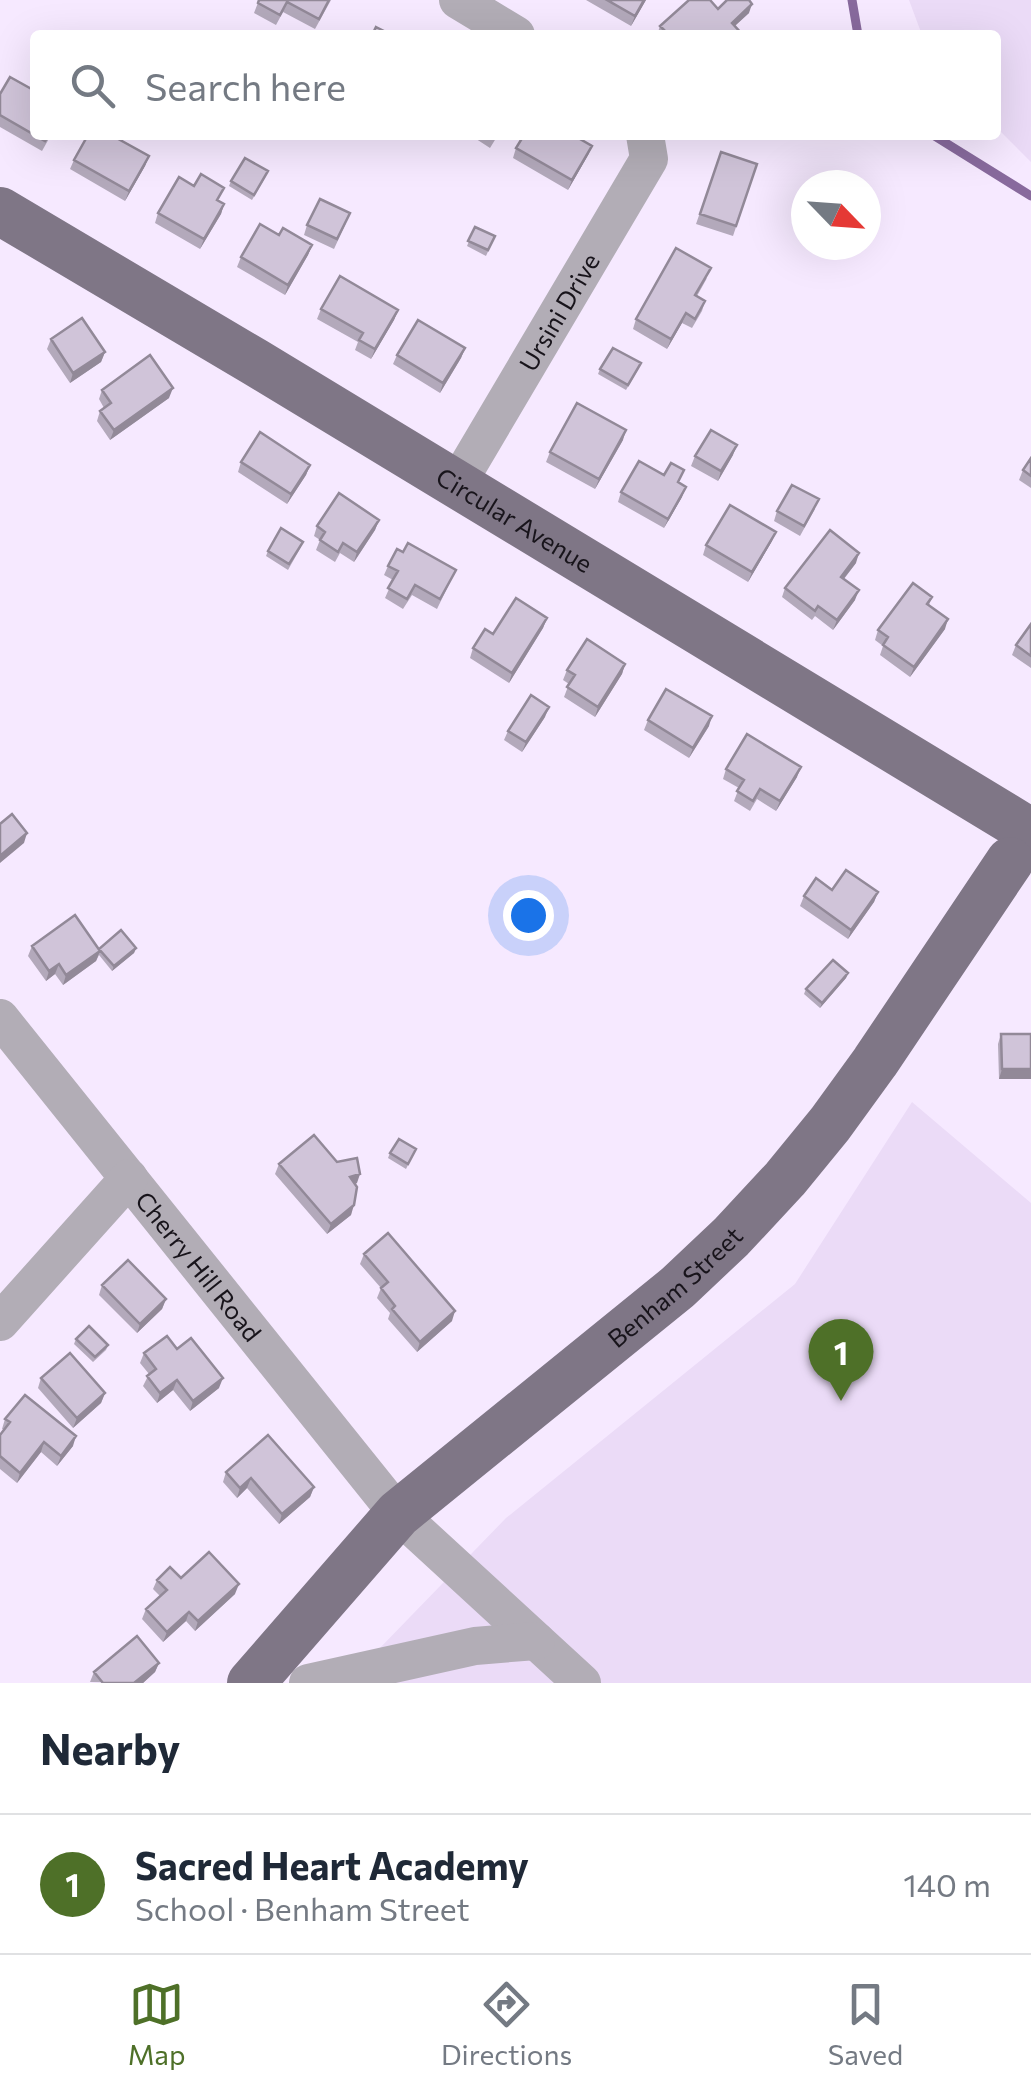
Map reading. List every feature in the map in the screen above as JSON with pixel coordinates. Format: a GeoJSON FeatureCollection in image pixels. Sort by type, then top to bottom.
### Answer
{"type":"FeatureCollection","features":[{"type":"Feature","properties":{"kind":"main road","name":"Circular Avenue"},"geometry":{"type":"LineString","coordinates":[[0,211],[457,484],[1025,849]]}},
{"type":"Feature","properties":{"kind":"main road","name":"Benham Street"},"geometry":{"type":"LineString","coordinates":[[251,1683],[398,1514],[678,1287],[785,1180],[875,1062],[1025,849]]}},
{"type":"Feature","properties":{"kind":"street"},"geometry":{"type":"LineString","coordinates":[[458,0],[508,30]]}},
{"type":"Feature","properties":{"kind":"street","name":"Ursini Drive"},"geometry":{"type":"LineString","coordinates":[[457,484],[648,159],[646,140]]}},
{"type":"Feature","properties":{"kind":"street","name":"Cherry Hill Road"},"geometry":{"type":"LineString","coordinates":[[0,1018],[398,1514],[582,1683]]}},
{"type":"Feature","properties":{"kind":"street"},"geometry":{"type":"LineString","coordinates":[[0,1322],[129,1178]]}},
{"type":"Feature","properties":{"kind":"street"},"geometry":{"type":"LineString","coordinates":[[308,1683],[475,1646],[536,1641]]}},
{"type":"Feature","properties":{"kind":"shaded area"},"geometry":{"type":"Polygon","coordinates":[[[909,0],[1031,0],[1031,162],[1001,132],[1001,30],[920,30],[909,0]]]}},
{"type":"Feature","properties":{"kind":"shaded area"},"geometry":{"type":"Polygon","coordinates":[[[912,1102],[1031,1203],[1031,1683],[346,1683],[506,1518],[795,1284],[912,1102]]]}},
{"type":"Feature","properties":{"kind":"building"},"geometry":{"type":"Polygon","coordinates":[[[329,0],[319,19],[287,2],[280,15],[258,3],[329,0]]]}},
{"type":"Feature","properties":{"kind":"building"},"geometry":{"type":"Polygon","coordinates":[[[607,0],[644,0],[635,16],[607,0]]]}},
{"type":"Feature","properties":{"kind":"building"},"geometry":{"type":"Polygon","coordinates":[[[689,0],[710,0],[718,9],[727,0],[749,0],[752,4],[732,23],[738,30],[664,30],[660,26],[689,0]]]}},
{"type":"Feature","properties":{"kind":"building"},"geometry":{"type":"Polygon","coordinates":[[[10,77],[30,88],[30,132],[0,115],[0,94],[10,77]]]}},
{"type":"Feature","properties":{"kind":"building"},"geometry":{"type":"Polygon","coordinates":[[[85,140],[120,140],[149,156],[129,191],[74,160],[85,140]]]}},
{"type":"Feature","properties":{"kind":"building"},"geometry":{"type":"Polygon","coordinates":[[[521,140],[582,140],[592,146],[572,180],[516,148],[521,140]]]}},
{"type":"Feature","properties":{"kind":"building"},"geometry":{"type":"Polygon","coordinates":[[[721,152],[757,164],[736,226],[700,214],[721,152]]]}},
{"type":"Feature","properties":{"kind":"building"},"geometry":{"type":"Polygon","coordinates":[[[245,158],[268,171],[254,195],[231,181],[245,158]]]}},
{"type":"Feature","properties":{"kind":"building"},"geometry":{"type":"Polygon","coordinates":[[[201,174],[224,188],[217,200],[224,204],[204,239],[158,213],[179,177],[194,186],[201,174]]]}},
{"type":"Feature","properties":{"kind":"building"},"geometry":{"type":"Polygon","coordinates":[[[320,199],[350,213],[337,239],[307,225],[320,199]]]}},
{"type":"Feature","properties":{"kind":"building"},"geometry":{"type":"Polygon","coordinates":[[[260,224],[279,235],[283,228],[312,245],[288,285],[241,257],[260,224]]]}},
{"type":"Feature","properties":{"kind":"building"},"geometry":{"type":"Polygon","coordinates":[[[475,227],[495,236],[488,250],[468,241],[475,227]]]}},
{"type":"Feature","properties":{"kind":"building"},"geometry":{"type":"Polygon","coordinates":[[[676,248],[711,268],[695,295],[705,301],[695,319],[686,313],[671,339],[636,319],[676,248]]]}},
{"type":"Feature","properties":{"kind":"building"},"geometry":{"type":"Polygon","coordinates":[[[340,276],[398,310],[375,349],[359,340],[363,333],[321,309],[340,276]]]}},
{"type":"Feature","properties":{"kind":"building"},"geometry":{"type":"Polygon","coordinates":[[[82,318],[105,352],[73,373],[51,339],[82,318]]]}},
{"type":"Feature","properties":{"kind":"building"},"geometry":{"type":"Polygon","coordinates":[[[418,320],[465,348],[443,383],[397,355],[418,320]]]}},
{"type":"Feature","properties":{"kind":"building"},"geometry":{"type":"Polygon","coordinates":[[[613,348],[641,363],[628,385],[600,369],[613,348]]]}},
{"type":"Feature","properties":{"kind":"building"},"geometry":{"type":"Polygon","coordinates":[[[150,355],[173,388],[114,430],[100,411],[111,403],[102,390],[150,355]]]}},
{"type":"Feature","properties":{"kind":"building"},"geometry":{"type":"Polygon","coordinates":[[[577,403],[626,430],[599,479],[550,452],[577,403]]]}},
{"type":"Feature","properties":{"kind":"building"},"geometry":{"type":"Polygon","coordinates":[[[711,430],[737,445],[721,471],[695,456],[711,430]]]}},
{"type":"Feature","properties":{"kind":"building"},"geometry":{"type":"Polygon","coordinates":[[[260,432],[310,465],[291,494],[241,462],[260,432]]]}},
{"type":"Feature","properties":{"kind":"building"},"geometry":{"type":"Polygon","coordinates":[[[1031,458],[1031,476],[1023,470],[1031,458]]]}},
{"type":"Feature","properties":{"kind":"building"},"geometry":{"type":"Polygon","coordinates":[[[639,461],[664,475],[671,463],[684,470],[678,482],[686,487],[668,519],[621,492],[639,461]]]}},
{"type":"Feature","properties":{"kind":"building"},"geometry":{"type":"Polygon","coordinates":[[[792,485],[819,499],[804,526],[777,511],[792,485]]]}},
{"type":"Feature","properties":{"kind":"building"},"geometry":{"type":"Polygon","coordinates":[[[339,493],[379,520],[357,552],[343,543],[338,552],[320,540],[325,532],[317,526],[339,493]]]}},
{"type":"Feature","properties":{"kind":"building"},"geometry":{"type":"Polygon","coordinates":[[[730,505],[776,532],[752,572],[706,545],[730,505]]]}},
{"type":"Feature","properties":{"kind":"building"},"geometry":{"type":"Polygon","coordinates":[[[281,528],[303,542],[289,564],[268,551],[281,528]]]}},
{"type":"Feature","properties":{"kind":"building"},"geometry":{"type":"Polygon","coordinates":[[[830,530],[859,553],[841,577],[859,590],[837,620],[818,606],[815,611],[785,588],[830,530]]]}},
{"type":"Feature","properties":{"kind":"building"},"geometry":{"type":"Polygon","coordinates":[[[408,543],[456,570],[440,599],[415,585],[407,599],[388,588],[398,571],[388,566],[397,549],[403,552],[408,543]]]}},
{"type":"Feature","properties":{"kind":"building"},"geometry":{"type":"Polygon","coordinates":[[[913,583],[932,597],[927,604],[948,619],[914,667],[883,645],[888,637],[878,630],[913,583]]]}},
{"type":"Feature","properties":{"kind":"building"},"geometry":{"type":"Polygon","coordinates":[[[516,598],[547,618],[512,673],[473,648],[485,629],[493,634],[516,598]]]}},
{"type":"Feature","properties":{"kind":"building"},"geometry":{"type":"Polygon","coordinates":[[[1031,624],[1031,656],[1016,645],[1031,624]]]}},
{"type":"Feature","properties":{"kind":"building"},"geometry":{"type":"Polygon","coordinates":[[[587,639],[625,664],[598,707],[567,687],[575,675],[567,670],[587,639]]]}},
{"type":"Feature","properties":{"kind":"building"},"geometry":{"type":"Polygon","coordinates":[[[666,689],[712,716],[693,748],[648,720],[666,689]]]}},
{"type":"Feature","properties":{"kind":"building"},"geometry":{"type":"Polygon","coordinates":[[[531,695],[549,707],[526,742],[508,731],[531,695]]]}},
{"type":"Feature","properties":{"kind":"building"},"geometry":{"type":"Polygon","coordinates":[[[747,734],[801,767],[780,801],[760,789],[753,801],[737,791],[744,780],[726,769],[747,734]]]}},
{"type":"Feature","properties":{"kind":"building"},"geometry":{"type":"Polygon","coordinates":[[[12,814],[27,833],[0,856],[0,824],[12,814]]]}},
{"type":"Feature","properties":{"kind":"building"},"geometry":{"type":"Polygon","coordinates":[[[846,870],[878,892],[851,930],[804,896],[816,878],[832,890],[846,870]]]}},
{"type":"Feature","properties":{"kind":"building"},"geometry":{"type":"Polygon","coordinates":[[[75,915],[100,951],[66,975],[59,964],[49,971],[32,946],[75,915]]]}},
{"type":"Feature","properties":{"kind":"building"},"geometry":{"type":"Polygon","coordinates":[[[121,930],[136,948],[114,966],[99,949],[121,930]]]}},
{"type":"Feature","properties":{"kind":"building"},"geometry":{"type":"Polygon","coordinates":[[[833,960],[848,973],[822,1003],[806,989],[833,960]]]}},
{"type":"Feature","properties":{"kind":"building"},"geometry":{"type":"Polygon","coordinates":[[[1001,1034],[1031,1034],[1031,1069],[1002,1069],[1001,1034]]]}},
{"type":"Feature","properties":{"kind":"building"},"geometry":{"type":"Polygon","coordinates":[[[314,1135],[337,1162],[357,1158],[360,1174],[350,1177],[357,1187],[354,1205],[331,1224],[279,1164],[314,1135]]]}},
{"type":"Feature","properties":{"kind":"building"},"geometry":{"type":"Polygon","coordinates":[[[399,1139],[416,1149],[408,1164],[390,1153],[399,1139]]]}},
{"type":"Feature","properties":{"kind":"building"},"geometry":{"type":"Polygon","coordinates":[[[388,1233],[455,1311],[420,1342],[392,1309],[395,1306],[381,1288],[388,1282],[364,1254],[388,1233]]]}},
{"type":"Feature","properties":{"kind":"building"},"geometry":{"type":"Polygon","coordinates":[[[128,1260],[166,1299],[140,1324],[102,1285],[128,1260]]]}},
{"type":"Feature","properties":{"kind":"building"},"geometry":{"type":"Polygon","coordinates":[[[89,1326],[108,1345],[95,1357],[76,1339],[89,1326]]]}},
{"type":"Feature","properties":{"kind":"building"},"geometry":{"type":"Polygon","coordinates":[[[167,1336],[177,1349],[191,1338],[223,1378],[193,1401],[177,1380],[160,1393],[147,1376],[156,1369],[144,1353],[167,1336]]]}},
{"type":"Feature","properties":{"kind":"building"},"geometry":{"type":"Polygon","coordinates":[[[70,1353],[105,1393],[77,1418],[41,1378],[70,1353]]]}},
{"type":"Feature","properties":{"kind":"building"},"geometry":{"type":"Polygon","coordinates":[[[25,1395],[76,1436],[61,1456],[44,1442],[20,1473],[0,1456],[0,1435],[10,1422],[5,1419],[25,1395]]]}},
{"type":"Feature","properties":{"kind":"building"},"geometry":{"type":"Polygon","coordinates":[[[268,1435],[314,1487],[282,1514],[251,1478],[240,1488],[226,1472],[268,1435]]]}},
{"type":"Feature","properties":{"kind":"building"},"geometry":{"type":"Polygon","coordinates":[[[209,1552],[239,1584],[198,1621],[189,1612],[167,1632],[146,1609],[167,1590],[157,1580],[170,1567],[181,1578],[209,1552]]]}},
{"type":"Feature","properties":{"kind":"building"},"geometry":{"type":"Polygon","coordinates":[[[137,1636],[159,1663],[134,1683],[103,1683],[94,1672],[137,1636]]]}},
{"type":"Feature","properties":{"kind":"waterway"},"geometry":{"type":"LineString","coordinates":[[852,0],[857,30]]}},
{"type":"Feature","properties":{"kind":"waterway"},"geometry":{"type":"LineString","coordinates":[[941,140],[1031,196]]}},
{"type":"Feature","properties":{"kind":"place","name":"Sacred Heart Academy"},"geometry":{"type":"Point","coordinates":[841,1401]}}]}
